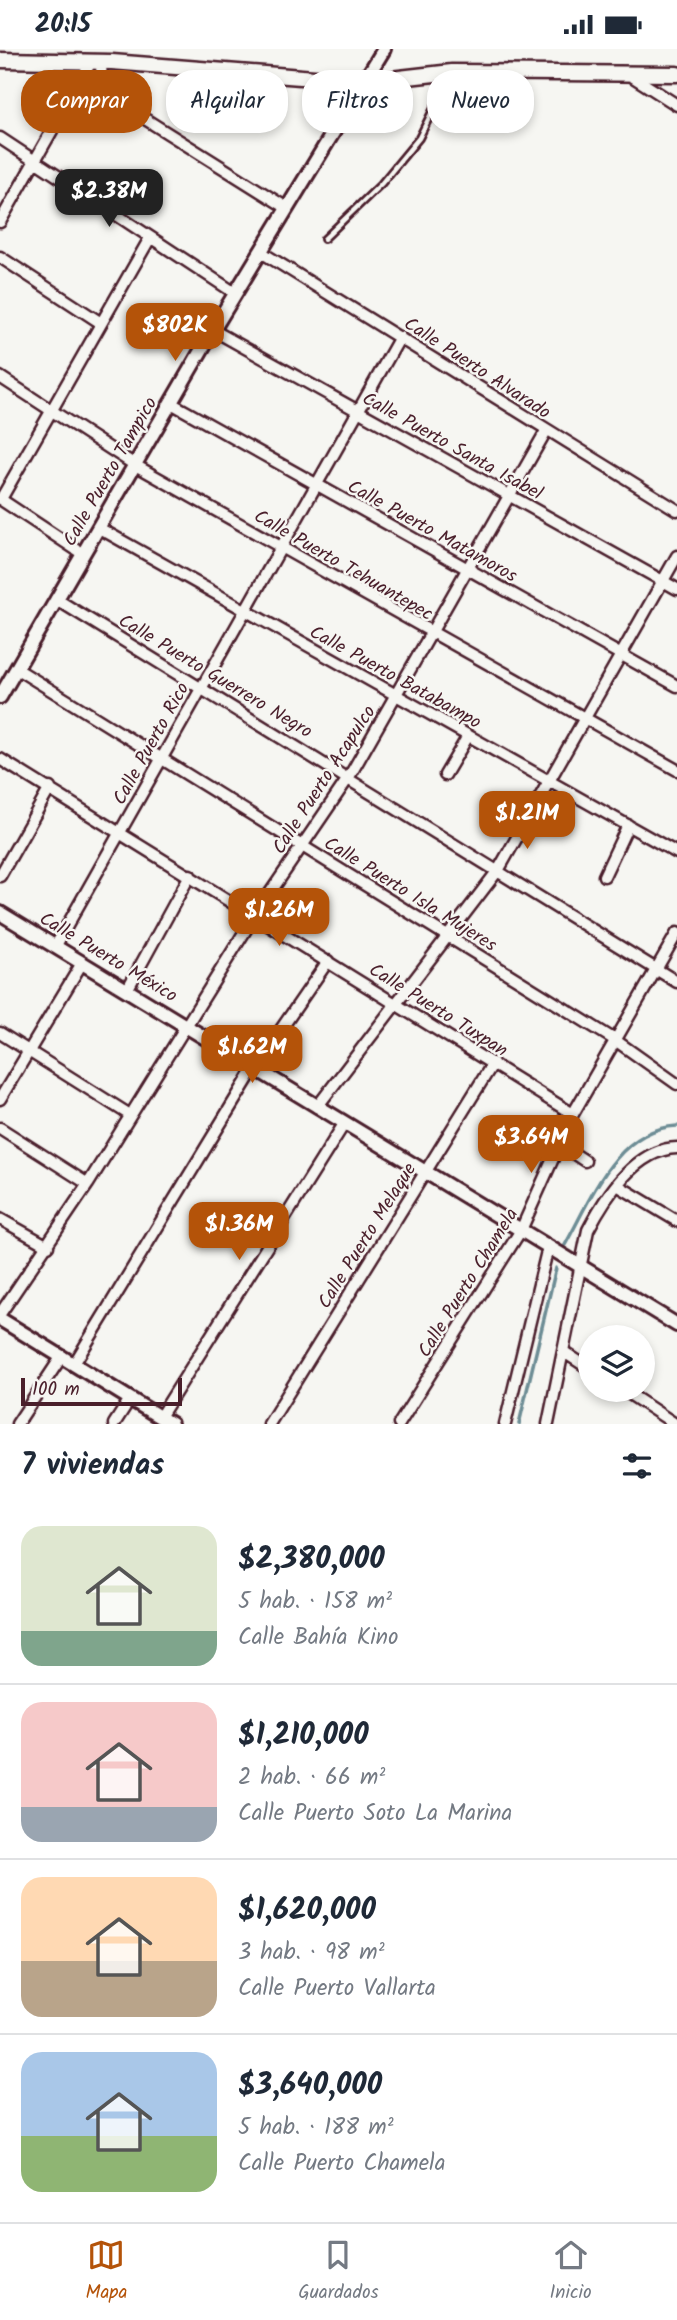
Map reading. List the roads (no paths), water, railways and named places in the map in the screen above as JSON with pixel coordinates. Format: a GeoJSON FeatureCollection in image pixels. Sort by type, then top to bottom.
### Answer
{"type":"FeatureCollection","features":[{"type":"Feature","properties":{"kind":"main road"},"geometry":{"type":"LineString","coordinates":[[0,60],[96,62],[302,77]]}},
{"type":"Feature","properties":{"kind":"main road"},"geometry":{"type":"LineString","coordinates":[[534,72],[677,74]]}},
{"type":"Feature","properties":{"kind":"street","name":"Calle Puerto Tampico"},"geometry":{"type":"LineString","coordinates":[[372,70],[384,49]]}},
{"type":"Feature","properties":{"kind":"street"},"geometry":{"type":"LineString","coordinates":[[0,222],[33,160],[96,62]]}},
{"type":"Feature","properties":{"kind":"street"},"geometry":{"type":"LineString","coordinates":[[96,62],[102,85],[110,97],[287,208]]}},
{"type":"Feature","properties":{"kind":"street"},"geometry":{"type":"LineString","coordinates":[[627,73],[677,105]]}},
{"type":"Feature","properties":{"kind":"street","name":"Calle Puerto Tampico"},"geometry":{"type":"LineString","coordinates":[[0,697],[213,330],[333,133]]}},
{"type":"Feature","properties":{"kind":"street"},"geometry":{"type":"LineString","coordinates":[[0,138],[235,293]]}},
{"type":"Feature","properties":{"kind":"street"},"geometry":{"type":"LineString","coordinates":[[83,554],[0,499],[150,238]]}},
{"type":"Feature","properties":{"kind":"street","name":"Calle Puerto Alvarado"},"geometry":{"type":"LineString","coordinates":[[261,252],[677,510]]}},
{"type":"Feature","properties":{"kind":"street"},"geometry":{"type":"LineString","coordinates":[[0,257],[102,323]]}},
{"type":"Feature","properties":{"kind":"street","name":"Calle Puerto Santa Isabel"},"geometry":{"type":"LineString","coordinates":[[213,330],[677,589]]}},
{"type":"Feature","properties":{"kind":"street","name":"Calle Puerto Rico"},"geometry":{"type":"LineString","coordinates":[[55,947],[400,337]]}},
{"type":"Feature","properties":{"kind":"street","name":"Calle Puerto Tehuantepec"},"geometry":{"type":"LineString","coordinates":[[0,377],[135,465],[677,770]]}},
{"type":"Feature","properties":{"kind":"street","name":"Calle Puerto Matamoros"},"geometry":{"type":"LineString","coordinates":[[171,403],[677,686]]}},
{"type":"Feature","properties":{"kind":"street","name":"Calle Puerto Acapulco"},"geometry":{"type":"LineString","coordinates":[[0,1316],[88,1184],[255,915],[349,777],[546,431]]}},
{"type":"Feature","properties":{"kind":"street","name":"Calle Puerto Batabampo"},"geometry":{"type":"LineString","coordinates":[[99,528],[244,612],[677,853]]}},
{"type":"Feature","properties":{"kind":"street"},"geometry":{"type":"LineString","coordinates":[[317,1107],[450,937],[499,869],[619,653],[677,556]]}},
{"type":"Feature","properties":{"kind":"street","name":"Calle Puerto Guerrero Negro"},"geometry":{"type":"LineString","coordinates":[[56,599],[499,869],[677,982]]}},
{"type":"Feature","properties":{"kind":"street","name":"Calle Puerto Isla Mujeres"},"geometry":{"type":"LineString","coordinates":[[17,669],[615,1040],[677,1084]]}},
{"type":"Feature","properties":{"kind":"street"},"geometry":{"type":"LineString","coordinates":[[445,775],[468,736]]}},
{"type":"Feature","properties":{"kind":"street","name":"Calle Puerto Tuxpan"},"geometry":{"type":"LineString","coordinates":[[0,759],[50,787],[573,1114]]}},
{"type":"Feature","properties":{"kind":"street"},"geometry":{"type":"LineString","coordinates":[[0,876],[50,787]]}},
{"type":"Feature","properties":{"kind":"street"},"geometry":{"type":"LineString","coordinates":[[604,876],[628,825]]}},
{"type":"Feature","properties":{"kind":"street"},"geometry":{"type":"LineString","coordinates":[[127,990],[190,875]]}},
{"type":"Feature","properties":{"kind":"street","name":"Calle Puerto México"},"geometry":{"type":"LineString","coordinates":[[0,913],[677,1325]]}},
{"type":"Feature","properties":{"kind":"street","name":"Calle Puerto Chamela"},"geometry":{"type":"LineString","coordinates":[[399,1424],[521,1230],[573,1114],[677,933]]}},
{"type":"Feature","properties":{"kind":"street"},"geometry":{"type":"LineString","coordinates":[[74,1364],[255,1067],[328,961]]}},
{"type":"Feature","properties":{"kind":"street"},"geometry":{"type":"LineString","coordinates":[[0,1099],[82,963]]}},
{"type":"Feature","properties":{"kind":"street"},"geometry":{"type":"LineString","coordinates":[[0,1033],[130,1115]]}},
{"type":"Feature","properties":{"kind":"street","name":"Calle Puerto Melaque"},"geometry":{"type":"LineString","coordinates":[[269,1424],[493,1063]]}},
{"type":"Feature","properties":{"kind":"street"},"geometry":{"type":"LineString","coordinates":[[0,1316],[165,1420],[344,1123]]}},
{"type":"Feature","properties":{"kind":"street"},"geometry":{"type":"LineString","coordinates":[[0,1128],[88,1184]]}},
{"type":"Feature","properties":{"kind":"street"},"geometry":{"type":"LineString","coordinates":[[561,1145],[585,1161]]}},
{"type":"Feature","properties":{"kind":"street"},"geometry":{"type":"LineString","coordinates":[[548,1424],[588,1230],[600,1206],[640,1163],[661,1150],[677,1148]]}},
{"type":"Feature","properties":{"kind":"street"},"geometry":{"type":"LineString","coordinates":[[617,1185],[677,1221]]}},
{"type":"Feature","properties":{"kind":"street"},"geometry":{"type":"LineString","coordinates":[[0,1219],[48,1246]]}},
{"type":"Feature","properties":{"kind":"street"},"geometry":{"type":"LineString","coordinates":[[505,1424],[548,1247]]}},
{"type":"Feature","properties":{"kind":"street"},"geometry":{"type":"LineString","coordinates":[[564,1352],[578,1361]]}},
{"type":"Feature","properties":{"kind":"street"},"geometry":{"type":"LineString","coordinates":[[17,1424],[62,1356]]}},
{"type":"Feature","properties":{"kind":"street"},"geometry":{"type":"LineString","coordinates":[[114,1424],[130,1399]]}},
{"type":"Feature","properties":{"kind":"street"},"geometry":{"type":"LineString","coordinates":[[642,1402],[675,1424]]}},
{"type":"Feature","properties":{"kind":"lane"},"geometry":{"type":"LineString","coordinates":[[324,239],[381,184],[419,138],[427,122]]}},
{"type":"Feature","properties":{"kind":"waterway"},"geometry":{"type":"LineString","coordinates":[[565,1245],[596,1188],[622,1153],[637,1139],[656,1130],[677,1126]]}},
{"type":"Feature","properties":{"kind":"waterway"},"geometry":{"type":"LineString","coordinates":[[519,1424],[556,1268]]}}]}
